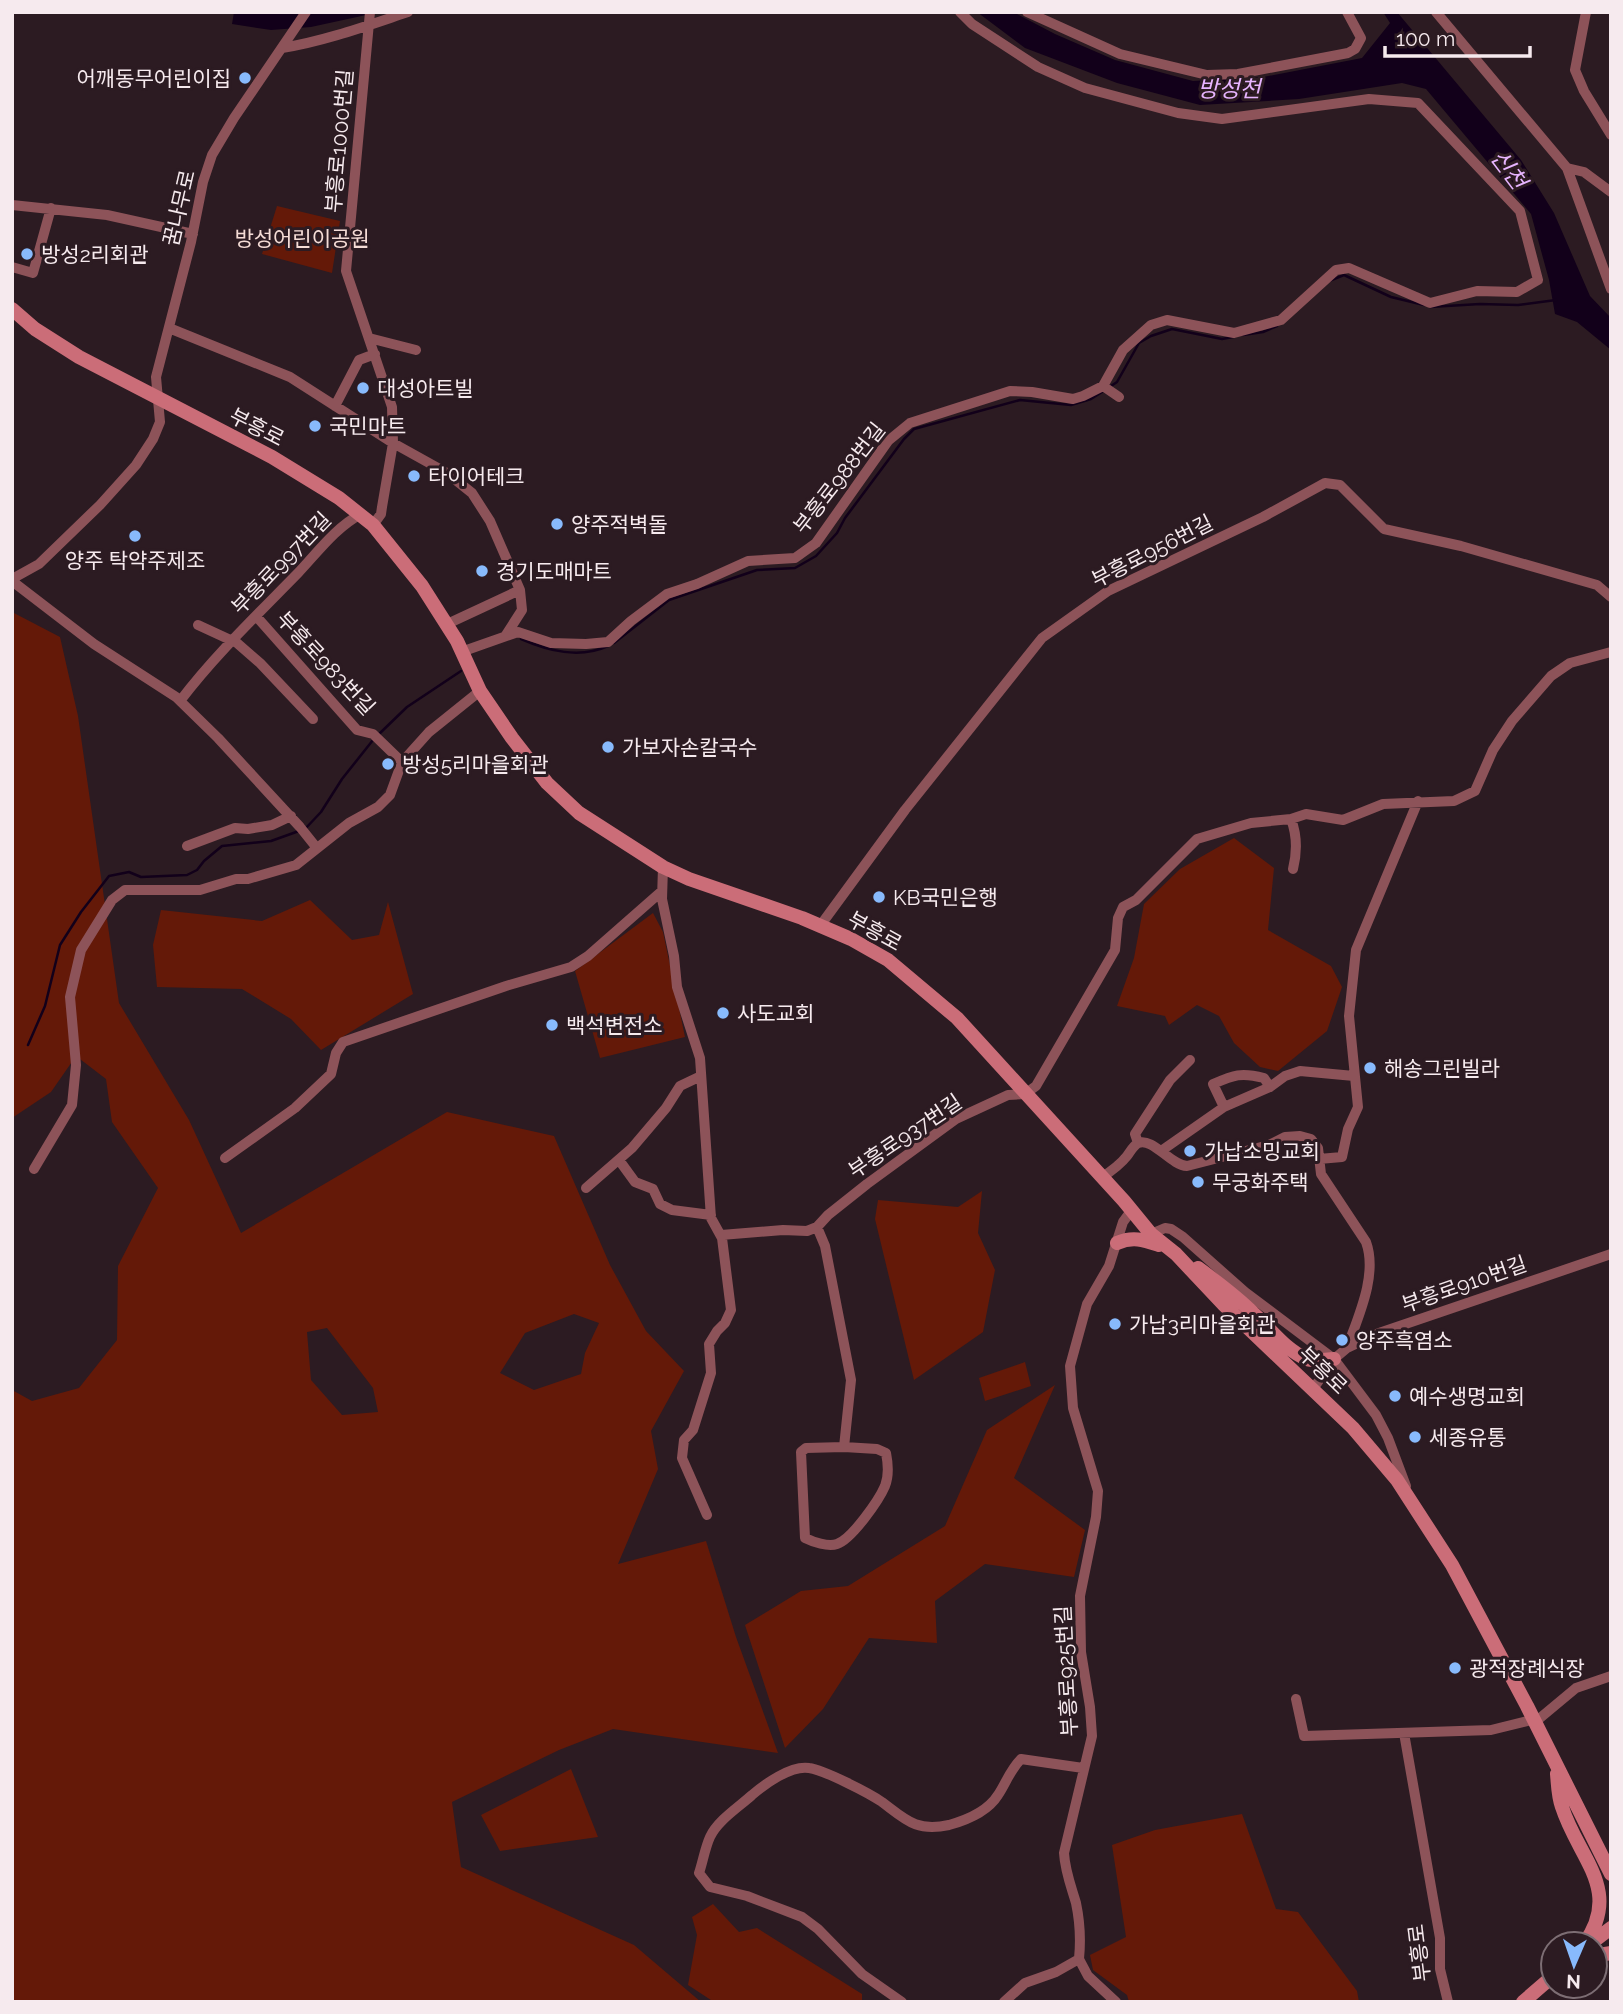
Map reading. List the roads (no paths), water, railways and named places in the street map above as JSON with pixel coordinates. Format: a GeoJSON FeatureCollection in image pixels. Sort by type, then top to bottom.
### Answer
{"type":"FeatureCollection","features":[{"type":"Feature","properties":{"kind":"main road","name":"부흥로"},"geometry":{"type":"LineString","coordinates":[[12,309],[35,329],[79,357],[272,457],[361,514],[422,586],[457,641],[480,691],[534,768],[558,794],[597,826],[663,867],[851,939],[888,960],[957,1018],[1124,1200],[1151,1234],[1353,1428],[1391,1473],[1452,1565],[1584,1818],[1611,1877]]}},
{"type":"Feature","properties":{"kind":"main road"},"geometry":{"type":"LineString","coordinates":[[1117,1243],[1128,1238],[1138,1239],[1171,1251],[1222,1285],[1255,1314],[1273,1335],[1298,1354],[1308,1360],[1334,1359]]}},
{"type":"Feature","properties":{"kind":"main road"},"geometry":{"type":"LineString","coordinates":[[1556,1765],[1561,1805],[1598,1886],[1601,1906],[1592,1930]]}},
{"type":"Feature","properties":{"kind":"main road"},"geometry":{"type":"LineString","coordinates":[[1584,1818],[1611,1852]]}},
{"type":"Feature","properties":{"kind":"main road"},"geometry":{"type":"LineString","coordinates":[[1587,1859],[1611,1877]]}},
{"type":"Feature","properties":{"kind":"main road"},"geometry":{"type":"LineString","coordinates":[[1523,2002],[1539,1988]]}},
{"type":"Feature","properties":{"kind":"street","name":"꿈나무로"},"geometry":{"type":"LineString","coordinates":[[12,580],[39,564],[100,505],[149,447],[160,422],[156,377],[193,234],[203,182],[212,155],[306,12]]}},
{"type":"Feature","properties":{"kind":"street"},"geometry":{"type":"LineString","coordinates":[[283,45],[369,19],[408,12]]}},
{"type":"Feature","properties":{"kind":"street"},"geometry":{"type":"LineString","coordinates":[[960,12],[972,24],[1038,67],[1085,88],[1178,113],[1222,119],[1369,99],[1418,103],[1520,211],[1538,280],[1517,292],[1477,291],[1430,303],[1349,268],[1336,270],[1281,320],[1234,333],[1167,320],[1152,325],[1123,350],[1103,386],[1119,397]]}},
{"type":"Feature","properties":{"kind":"street"},"geometry":{"type":"LineString","coordinates":[[1027,12],[1120,54],[1207,75],[1238,74],[1355,49],[1361,38],[1348,12]]}},
{"type":"Feature","properties":{"kind":"street"},"geometry":{"type":"LineString","coordinates":[[1436,12],[1567,168],[1611,289]]}},
{"type":"Feature","properties":{"kind":"street"},"geometry":{"type":"LineString","coordinates":[[1586,12],[1575,70],[1584,91],[1611,135]]}},
{"type":"Feature","properties":{"kind":"street","name":"부흥로1000번길"},"geometry":{"type":"LineString","coordinates":[[369,19],[346,271],[392,407],[393,443],[381,514],[373,525]]}},
{"type":"Feature","properties":{"kind":"street"},"geometry":{"type":"LineString","coordinates":[[1567,168],[1584,172],[1611,192]]}},
{"type":"Feature","properties":{"kind":"street"},"geometry":{"type":"LineString","coordinates":[[12,205],[107,215],[193,234]]}},
{"type":"Feature","properties":{"kind":"street"},"geometry":{"type":"LineString","coordinates":[[12,267],[33,273],[51,208]]}},
{"type":"Feature","properties":{"kind":"street"},"geometry":{"type":"LineString","coordinates":[[169,328],[290,377],[393,443],[447,473],[472,493],[490,521],[520,590],[522,610],[506,635]]}},
{"type":"Feature","properties":{"kind":"street"},"geometry":{"type":"LineString","coordinates":[[369,338],[416,350]]}},
{"type":"Feature","properties":{"kind":"street"},"geometry":{"type":"LineString","coordinates":[[335,406],[359,360],[374,355]]}},
{"type":"Feature","properties":{"kind":"street","name":"부흥로988번길"},"geometry":{"type":"LineString","coordinates":[[461,652],[518,632],[551,643],[608,642],[667,594],[748,561],[796,558],[816,543],[888,441],[910,423],[1010,391],[1073,399],[1103,386]]}},
{"type":"Feature","properties":{"kind":"street","name":"부흥로956번길"},"geometry":{"type":"LineString","coordinates":[[820,926],[905,810],[1042,638],[1108,591],[1263,517],[1325,483],[1340,485],[1384,529],[1484,552],[1597,585],[1611,597]]}},
{"type":"Feature","properties":{"kind":"street","name":"부흥로997번길"},"geometry":{"type":"LineString","coordinates":[[180,701],[256,616],[348,520],[361,514]]}},
{"type":"Feature","properties":{"kind":"street"},"geometry":{"type":"LineString","coordinates":[[12,580],[128,668],[180,701],[291,816],[316,847]]}},
{"type":"Feature","properties":{"kind":"street"},"geometry":{"type":"LineString","coordinates":[[445,625],[520,590]]}},
{"type":"Feature","properties":{"kind":"street","name":"부흥로983번길"},"geometry":{"type":"LineString","coordinates":[[256,616],[357,730],[377,738],[402,762]]}},
{"type":"Feature","properties":{"kind":"street","name":"부흥로997번길"},"geometry":{"type":"LineString","coordinates":[[198,625],[237,643],[260,663],[313,719]]}},
{"type":"Feature","properties":{"kind":"street"},"geometry":{"type":"LineString","coordinates":[[1025,1094],[1036,1086],[1103,975],[1115,950],[1118,918],[1124,907],[1136,900],[1197,839],[1251,823],[1291,819],[1306,814],[1343,820],[1383,804],[1454,801],[1475,791],[1493,750],[1512,721],[1551,676],[1570,663],[1611,652]]}},
{"type":"Feature","properties":{"kind":"street"},"geometry":{"type":"LineString","coordinates":[[34,1169],[72,1105],[76,1065],[70,997],[81,950],[112,900],[125,890],[200,890],[296,865],[349,823],[376,809],[390,795],[402,762],[429,732],[480,691]]}},
{"type":"Feature","properties":{"kind":"street"},"geometry":{"type":"LineString","coordinates":[[1319,1159],[1342,1157],[1348,1129],[1358,1107],[1349,1016],[1356,950],[1418,801]]}},
{"type":"Feature","properties":{"kind":"street"},"geometry":{"type":"LineString","coordinates":[[187,846],[235,828],[272,825],[291,816]]}},
{"type":"Feature","properties":{"kind":"street"},"geometry":{"type":"LineString","coordinates":[[1291,819],[1295,829],[1296,857],[1293,869]]}},
{"type":"Feature","properties":{"kind":"street"},"geometry":{"type":"LineString","coordinates":[[663,867],[662,891],[677,987],[700,1058],[711,1215],[721,1235],[731,1310],[709,1344],[711,1373],[693,1430],[684,1440],[682,1458],[707,1515]]}},
{"type":"Feature","properties":{"kind":"street"},"geometry":{"type":"LineString","coordinates":[[225,1158],[295,1108],[331,1074],[343,1042],[506,986],[571,967],[588,956],[662,891]]}},
{"type":"Feature","properties":{"kind":"street"},"geometry":{"type":"LineString","coordinates":[[1138,1143],[1135,1134],[1170,1080],[1190,1059]]}},
{"type":"Feature","properties":{"kind":"street"},"geometry":{"type":"LineString","coordinates":[[1161,1152],[1224,1107],[1270,1087],[1285,1076],[1300,1071],[1354,1076]]}},
{"type":"Feature","properties":{"kind":"street"},"geometry":{"type":"LineString","coordinates":[[1224,1107],[1213,1084],[1231,1076],[1245,1073],[1264,1078],[1270,1087]]}},
{"type":"Feature","properties":{"kind":"street"},"geometry":{"type":"LineString","coordinates":[[586,1188],[619,1160],[666,1108],[680,1086],[701,1076]]}},
{"type":"Feature","properties":{"kind":"street","name":"부흥로937번길"},"geometry":{"type":"LineString","coordinates":[[817,1227],[867,1184],[956,1119],[1008,1095],[1025,1094]]}},
{"type":"Feature","properties":{"kind":"street"},"geometry":{"type":"LineString","coordinates":[[1138,1143],[1145,1143],[1179,1165],[1195,1165],[1269,1145],[1285,1137],[1300,1136],[1315,1142],[1325,1180],[1366,1242],[1369,1252],[1368,1279],[1347,1348]]}},
{"type":"Feature","properties":{"kind":"street"},"geometry":{"type":"LineString","coordinates":[[1101,1178],[1127,1157],[1138,1143]]}},
{"type":"Feature","properties":{"kind":"street"},"geometry":{"type":"LineString","coordinates":[[619,1160],[635,1182],[653,1189],[660,1204],[672,1210],[711,1215]]}},
{"type":"Feature","properties":{"kind":"street","name":"부흥로925번길"},"geometry":{"type":"LineString","coordinates":[[1079,1959],[1081,1932],[1076,1902],[1065,1869],[1064,1853],[1091,1736],[1090,1707],[1081,1652],[1080,1596],[1096,1517],[1098,1491],[1073,1408],[1070,1366],[1087,1304],[1109,1266],[1123,1222],[1131,1211]]}},
{"type":"Feature","properties":{"kind":"street"},"geometry":{"type":"LineString","coordinates":[[721,1235],[783,1230],[807,1231],[817,1227],[825,1246],[850,1380],[844,1447]]}},
{"type":"Feature","properties":{"kind":"street"},"geometry":{"type":"LineString","coordinates":[[1151,1234],[1165,1228],[1183,1237],[1245,1292],[1334,1359],[1376,1415],[1388,1438],[1412,1503]]}},
{"type":"Feature","properties":{"kind":"street","name":"부흥로910번길"},"geometry":{"type":"LineString","coordinates":[[1313,1389],[1334,1359],[1347,1348],[1379,1333],[1611,1254]]}},
{"type":"Feature","properties":{"kind":"street"},"geometry":{"type":"LineString","coordinates":[[844,1447],[877,1448],[886,1453],[886,1484],[873,1506],[844,1540],[835,1545],[813,1542],[806,1538],[801,1451],[806,1448],[844,1447]]}},
{"type":"Feature","properties":{"kind":"street"},"geometry":{"type":"LineString","coordinates":[[1296,1699],[1304,1736],[1491,1730],[1545,1715],[1576,1688],[1611,1676]]}},
{"type":"Feature","properties":{"kind":"street","name":"부흥로"},"geometry":{"type":"LineString","coordinates":[[1404,1733],[1440,1938],[1440,1969],[1448,2002]]}},
{"type":"Feature","properties":{"kind":"street","name":"부흥로925번길"},"geometry":{"type":"LineString","coordinates":[[902,2002],[862,1974],[818,1929],[802,1917],[747,1896],[710,1888],[699,1873],[711,1835],[727,1817],[757,1792],[788,1772],[808,1767],[855,1787],[882,1803],[895,1815],[925,1828],[950,1824],[983,1811],[997,1797],[1012,1768],[1021,1759],[1083,1769]]}},
{"type":"Feature","properties":{"kind":"street"},"geometry":{"type":"LineString","coordinates":[[1004,2002],[1025,1983],[1056,1972],[1079,1959],[1088,1976],[1116,2002]]}},
{"type":"Feature","properties":{"kind":"water"},"geometry":{"type":"Polygon","coordinates":[[[234,12],[380,12],[311,27],[271,30],[232,24],[234,12]]]}},
{"type":"Feature","properties":{"kind":"water"},"geometry":{"type":"Polygon","coordinates":[[[977,12],[1013,12],[1115,60],[1193,81],[1263,77],[1362,58],[1390,23],[1383,12],[1397,12],[1521,160],[1554,213],[1590,296],[1611,318],[1611,350],[1577,322],[1555,314],[1549,280],[1531,214],[1426,89],[1402,83],[1299,99],[1200,105],[1117,83],[1025,48],[977,12]]]}},
{"type":"Feature","properties":{"kind":"waterway"},"geometry":{"type":"LineString","coordinates":[[1329,281],[1344,275],[1391,297],[1424,305]]}},
{"type":"Feature","properties":{"kind":"waterway"},"geometry":{"type":"LineString","coordinates":[[1430,307],[1518,305],[1556,300]]}},
{"type":"Feature","properties":{"kind":"waterway"},"geometry":{"type":"LineString","coordinates":[[1243,335],[1263,332],[1277,326]]}},
{"type":"Feature","properties":{"kind":"waterway"},"geometry":{"type":"LineString","coordinates":[[1111,386],[1117,382],[1139,343],[1151,336],[1172,329],[1222,339],[1233,337]]}},
{"type":"Feature","properties":{"kind":"waterway"},"geometry":{"type":"LineString","coordinates":[[614,643],[669,600],[757,570],[795,568],[816,556],[837,533],[845,518],[914,429],[1020,400],[1071,405],[1091,399],[1102,392]]}},
{"type":"Feature","properties":{"kind":"waterway"},"geometry":{"type":"LineString","coordinates":[[521,639],[542,647],[575,653],[608,646]]}},
{"type":"Feature","properties":{"kind":"waterway"},"geometry":{"type":"LineString","coordinates":[[378,735],[407,707],[461,671]]}},
{"type":"Feature","properties":{"kind":"waterway"},"geometry":{"type":"LineString","coordinates":[[305,829],[321,812],[342,779],[373,740]]}},
{"type":"Feature","properties":{"kind":"waterway"},"geometry":{"type":"LineString","coordinates":[[28,1045],[45,1006],[60,945],[109,876],[129,872],[141,877],[187,875],[197,870],[222,846],[271,841],[299,831]]}},
{"type":"Feature","properties":{"kind":"place","name":"어깨동무어린이집"},"geometry":{"type":"Point","coordinates":[245,78]}},
{"type":"Feature","properties":{"kind":"place","name":"방성2리회관"},"geometry":{"type":"Point","coordinates":[27,254]}},
{"type":"Feature","properties":{"kind":"place","name":"대성아트빌"},"geometry":{"type":"Point","coordinates":[363,388]}},
{"type":"Feature","properties":{"kind":"place","name":"국민마트"},"geometry":{"type":"Point","coordinates":[315,426]}},
{"type":"Feature","properties":{"kind":"place","name":"타이어테크"},"geometry":{"type":"Point","coordinates":[414,476]}},
{"type":"Feature","properties":{"kind":"place","name":"양주적벽돌"},"geometry":{"type":"Point","coordinates":[557,524]}},
{"type":"Feature","properties":{"kind":"place","name":"양주 탁약주제조"},"geometry":{"type":"Point","coordinates":[135,536]}},
{"type":"Feature","properties":{"kind":"place","name":"경기도매마트"},"geometry":{"type":"Point","coordinates":[482,571]}},
{"type":"Feature","properties":{"kind":"place","name":"가보자손칼국수"},"geometry":{"type":"Point","coordinates":[608,747]}},
{"type":"Feature","properties":{"kind":"place","name":"방성5리마을회관"},"geometry":{"type":"Point","coordinates":[388,764]}},
{"type":"Feature","properties":{"kind":"place","name":"KB국민은행"},"geometry":{"type":"Point","coordinates":[879,897]}},
{"type":"Feature","properties":{"kind":"place","name":"사도교회"},"geometry":{"type":"Point","coordinates":[723,1013]}},
{"type":"Feature","properties":{"kind":"place","name":"백석변전소"},"geometry":{"type":"Point","coordinates":[552,1025]}},
{"type":"Feature","properties":{"kind":"place","name":"해송그린빌라"},"geometry":{"type":"Point","coordinates":[1370,1068]}},
{"type":"Feature","properties":{"kind":"place","name":"가납소밍교회"},"geometry":{"type":"Point","coordinates":[1190,1151]}},
{"type":"Feature","properties":{"kind":"place","name":"무궁화주택"},"geometry":{"type":"Point","coordinates":[1198,1182]}},
{"type":"Feature","properties":{"kind":"place","name":"가납3리마을회관"},"geometry":{"type":"Point","coordinates":[1115,1324]}},
{"type":"Feature","properties":{"kind":"place","name":"양주흑염소"},"geometry":{"type":"Point","coordinates":[1342,1340]}},
{"type":"Feature","properties":{"kind":"place","name":"예수생명교회"},"geometry":{"type":"Point","coordinates":[1395,1396]}},
{"type":"Feature","properties":{"kind":"place","name":"세종유통"},"geometry":{"type":"Point","coordinates":[1415,1437]}},
{"type":"Feature","properties":{"kind":"place","name":"광적장례식장"},"geometry":{"type":"Point","coordinates":[1455,1668]}},
{"type":"Feature","properties":{"kind":"water label","name":"방성천"},"geometry":{"type":"Point","coordinates":[1229,88]}},
{"type":"Feature","properties":{"kind":"water label","name":"신천"},"geometry":{"type":"Point","coordinates":[1509,169]}},
{"type":"Feature","properties":{"kind":"park label","name":"방성어린이공원"},"geometry":{"type":"Point","coordinates":[302,238]}}]}
